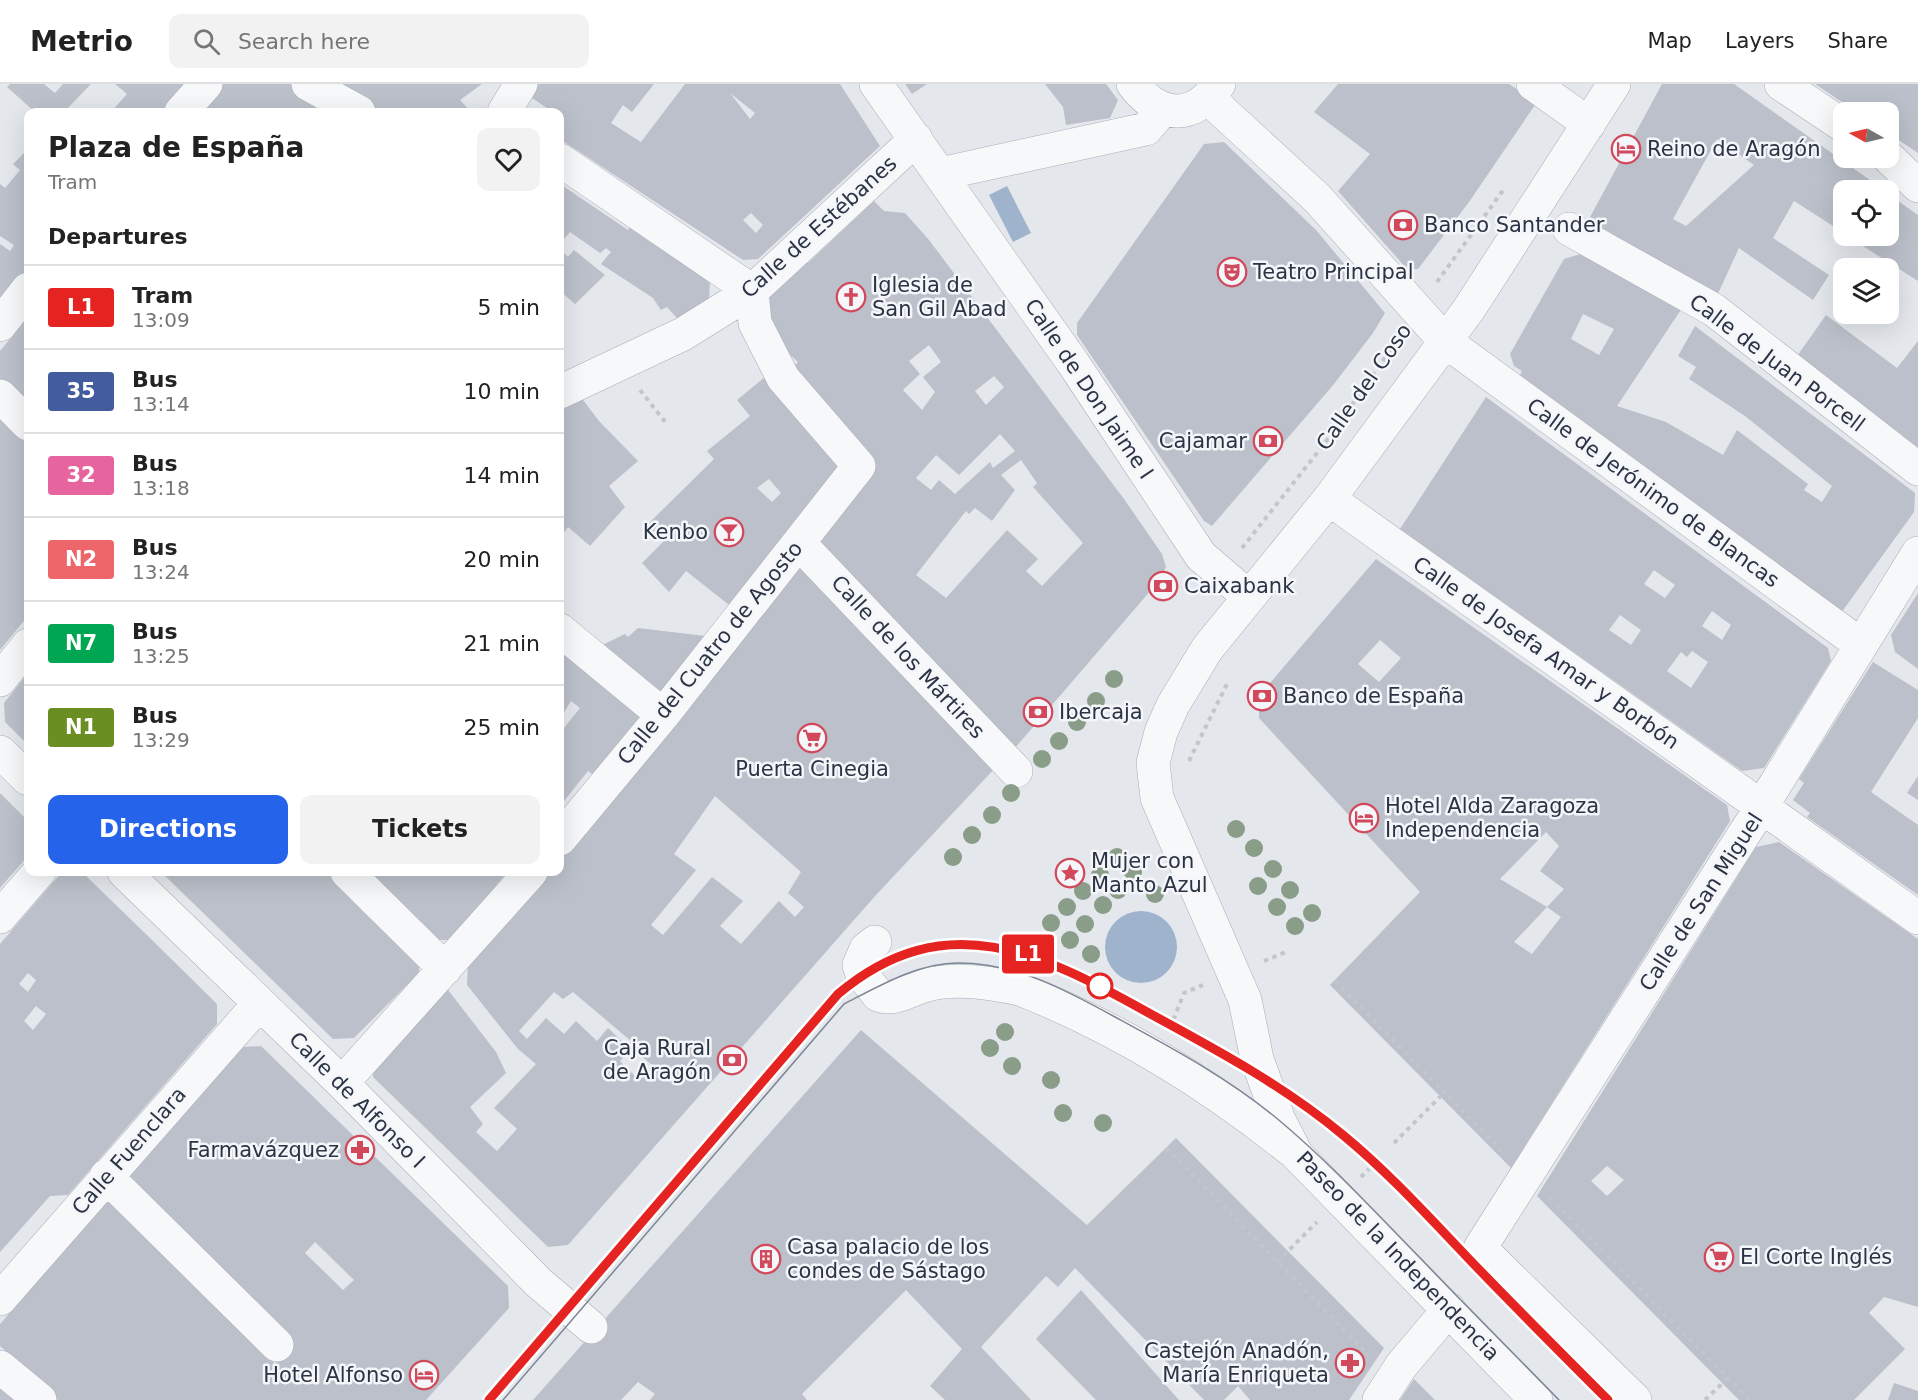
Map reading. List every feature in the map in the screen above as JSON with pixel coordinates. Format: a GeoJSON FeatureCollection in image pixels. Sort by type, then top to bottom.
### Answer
{"type":"FeatureCollection","features":[{"type":"Feature","properties":{"kind":"street"},"geometry":{"type":"LineString","coordinates":[[185,108],[206,84]]}},
{"type":"Feature","properties":{"kind":"street"},"geometry":{"type":"LineString","coordinates":[[308,84],[352,108]]}},
{"type":"Feature","properties":{"kind":"street"},"geometry":{"type":"LineString","coordinates":[[506,108],[521,84]]}},
{"type":"Feature","properties":{"kind":"street","name":"Calle de Don Jaime I"},"geometry":{"type":"LineString","coordinates":[[876,84],[1073,363],[1201,556],[1249,597]]}},
{"type":"Feature","properties":{"kind":"street"},"geometry":{"type":"LineString","coordinates":[[1533,84],[1589,124]]}},
{"type":"Feature","properties":{"kind":"street","name":"Calle del Coso"},"geometry":{"type":"LineString","coordinates":[[1157,798],[1153,763],[1161,732],[1194,669],[1207,649],[1329,499],[1445,341],[1507,254],[1614,84]]}},
{"type":"Feature","properties":{"kind":"street"},"geometry":{"type":"LineString","coordinates":[[1781,84],[1833,119]]}},
{"type":"Feature","properties":{"kind":"street"},"geometry":{"type":"LineString","coordinates":[[940,174],[1146,129],[1176,98]]}},
{"type":"Feature","properties":{"kind":"street","name":"Calle de Jerónimo de Blancas"},"geometry":{"type":"LineString","coordinates":[[1176,98],[1317,198],[1445,341],[1862,645]]}},
{"type":"Feature","properties":{"kind":"street","name":"Calle de Estébanes"},"geometry":{"type":"LineString","coordinates":[[564,390],[683,334],[752,291],[916,140]]}},
{"type":"Feature","properties":{"kind":"street"},"geometry":{"type":"LineString","coordinates":[[564,163],[752,291]]}},
{"type":"Feature","properties":{"kind":"street"},"geometry":{"type":"LineString","coordinates":[[1899,168],[1918,186]]}},
{"type":"Feature","properties":{"kind":"street","name":"Calle de Juan Porcell"},"geometry":{"type":"LineString","coordinates":[[1569,229],[1714,310],[1918,469]]}},
{"type":"Feature","properties":{"kind":"street","name":"Calle del Cuatro de Agosto"},"geometry":{"type":"LineString","coordinates":[[564,834],[663,715],[859,466],[783,378],[755,323],[752,291]]}},
{"type":"Feature","properties":{"kind":"street"},"geometry":{"type":"LineString","coordinates":[[0,325],[24,294]]}},
{"type":"Feature","properties":{"kind":"street"},"geometry":{"type":"LineString","coordinates":[[0,396],[24,420]]}},
{"type":"Feature","properties":{"kind":"street","name":"Calle de Josefa Amar y Borbón"},"geometry":{"type":"LineString","coordinates":[[1329,499],[1918,918]]}},
{"type":"Feature","properties":{"kind":"street","name":"Calle de los Mártires"},"geometry":{"type":"LineString","coordinates":[[799,543],[1016,771]]}},
{"type":"Feature","properties":{"kind":"street","name":"Calle de San Miguel"},"geometry":{"type":"LineString","coordinates":[[1635,1400],[1480,1248],[1762,806],[1918,553]]}},
{"type":"Feature","properties":{"kind":"street"},"geometry":{"type":"LineString","coordinates":[[564,633],[663,715]]}},
{"type":"Feature","properties":{"kind":"street"},"geometry":{"type":"LineString","coordinates":[[0,680],[24,650]]}},
{"type":"Feature","properties":{"kind":"street"},"geometry":{"type":"LineString","coordinates":[[0,752],[24,775]]}},
{"type":"Feature","properties":{"kind":"street","name":"Paseo de la Independencia"},"geometry":{"type":"LineString","coordinates":[[1157,798],[1245,1000],[1257,1059],[1279,1120],[1297,1155],[1536,1400]]}},
{"type":"Feature","properties":{"kind":"street"},"geometry":{"type":"LineString","coordinates":[[0,917],[36,876]]}},
{"type":"Feature","properties":{"kind":"street","name":"Calle de Alfonso I"},"geometry":{"type":"LineString","coordinates":[[128,876],[258,1005],[342,1083],[539,1283],[591,1327]]}},
{"type":"Feature","properties":{"kind":"street"},"geometry":{"type":"LineString","coordinates":[[351,876],[445,969]]}},
{"type":"Feature","properties":{"kind":"street"},"geometry":{"type":"LineString","coordinates":[[342,1083],[527,876]]}},
{"type":"Feature","properties":{"kind":"street"},"geometry":{"type":"LineString","coordinates":[[875,942],[866,949],[859,965],[865,979],[878,995],[892,998],[929,984],[952,982],[999,984],[1020,989],[1182,1070],[1222,1096],[1297,1155]]}},
{"type":"Feature","properties":{"kind":"street","name":"Calle Fuenclara"},"geometry":{"type":"LineString","coordinates":[[0,1299],[258,1005]]}},
{"type":"Feature","properties":{"kind":"street"},"geometry":{"type":"LineString","coordinates":[[106,1176],[276,1345]]}},
{"type":"Feature","properties":{"kind":"street"},"geometry":{"type":"LineString","coordinates":[[1379,1400],[1401,1366],[1449,1309]]}},
{"type":"Feature","properties":{"kind":"street"},"geometry":{"type":"LineString","coordinates":[[0,1367],[40,1400]]}},
{"type":"Feature","properties":{"kind":"path","name":"Calle del Coso"},"geometry":{"type":"LineString","coordinates":[[1221,574],[1325,443],[1510,181]]}},
{"type":"Feature","properties":{"kind":"path"},"geometry":{"type":"LineString","coordinates":[[620,363],[666,423]]}},
{"type":"Feature","properties":{"kind":"path"},"geometry":{"type":"LineString","coordinates":[[1157,798],[1188,764],[1230,678]]}},
{"type":"Feature","properties":{"kind":"path"},"geometry":{"type":"LineString","coordinates":[[1264,961],[1288,951]]}},
{"type":"Feature","properties":{"kind":"path"},"geometry":{"type":"LineString","coordinates":[[1335,981],[1506,1155]]}},
{"type":"Feature","properties":{"kind":"path"},"geometry":{"type":"LineString","coordinates":[[1184,993],[1212,982]]}},
{"type":"Feature","properties":{"kind":"path"},"geometry":{"type":"LineString","coordinates":[[1394,1143],[1444,1092]]}},
{"type":"Feature","properties":{"kind":"path"},"geometry":{"type":"LineString","coordinates":[[1166,1148],[1375,1361]]}},
{"type":"Feature","properties":{"kind":"path"},"geometry":{"type":"LineString","coordinates":[[1549,1197],[1750,1400]]}},
{"type":"Feature","properties":{"kind":"path"},"geometry":{"type":"LineString","coordinates":[[1277,1262],[1318,1220]]}},
{"type":"Feature","properties":{"kind":"path"},"geometry":{"type":"LineString","coordinates":[[1705,1400],[1728,1378]]}},
{"type":"Feature","properties":{"kind":"water"},"geometry":{"type":"Polygon","coordinates":[[[1007,186],[1031,233],[1013,242],[989,195],[1007,186]]]}},
{"type":"Feature","properties":{"kind":"water"},"geometry":{"type":"Polygon","coordinates":[[[1141,911],[1155,914],[1167,921],[1174,933],[1177,947],[1174,961],[1167,973],[1155,980],[1141,983],[1127,980],[1115,973],[1108,961],[1105,947],[1108,933],[1115,921],[1127,914],[1141,911]]]}},
{"type":"Feature","properties":{"kind":"building"},"geometry":{"type":"Polygon","coordinates":[[[10,84],[44,84],[55,93],[63,84],[91,84],[68,108],[31,108],[7,87],[10,84]]]}},
{"type":"Feature","properties":{"kind":"building"},"geometry":{"type":"Polygon","coordinates":[[[115,84],[200,84],[178,108],[115,108],[127,94],[115,84]]]}},
{"type":"Feature","properties":{"kind":"building"},"geometry":{"type":"Polygon","coordinates":[[[216,84],[295,84],[340,108],[194,108],[216,84]]]}},
{"type":"Feature","properties":{"kind":"building"},"geometry":{"type":"Polygon","coordinates":[[[321,84],[482,84],[460,100],[467,108],[366,108],[321,84]]]}},
{"type":"Feature","properties":{"kind":"building"},"geometry":{"type":"Polygon","coordinates":[[[533,84],[654,84],[632,112],[623,105],[611,123],[641,142],[685,84],[840,84],[880,146],[758,259],[743,260],[564,142],[564,108],[547,108],[526,94],[533,84]],[[730,93],[750,119],[755,113],[730,93]],[[751,213],[743,220],[756,233],[763,225],[751,213]]]}},
{"type":"Feature","properties":{"kind":"building"},"geometry":{"type":"Polygon","coordinates":[[[905,84],[927,84],[912,94],[905,84]]]}},
{"type":"Feature","properties":{"kind":"building"},"geometry":{"type":"Polygon","coordinates":[[[1045,84],[1106,84],[1118,100],[1110,118],[1066,125],[1063,107],[1045,84]]]}},
{"type":"Feature","properties":{"kind":"building"},"geometry":{"type":"Polygon","coordinates":[[[1338,84],[1509,84],[1537,102],[1469,202],[1418,269],[1407,269],[1338,191],[1370,154],[1314,112],[1338,84]]]}},
{"type":"Feature","properties":{"kind":"building"},"geometry":{"type":"Polygon","coordinates":[[[1662,84],[1734,84],[1833,154],[1833,168],[1853,168],[1870,180],[1833,180],[1833,226],[1794,201],[1773,238],[1829,275],[1813,300],[1739,248],[1715,300],[1583,230],[1662,84]],[[1717,139],[1673,219],[1686,226],[1754,165],[1717,139]]]}},
{"type":"Feature","properties":{"kind":"building"},"geometry":{"type":"Polygon","coordinates":[[[1815,84],[1918,84],[1918,153],[1899,140],[1899,102],[1842,102],[1815,84]]]}},
{"type":"Feature","properties":{"kind":"building","name":"Teatro Principal"},"geometry":{"type":"Polygon","coordinates":[[[1224,142],[1316,230],[1385,313],[1373,333],[1334,384],[1212,526],[1204,521],[1077,335],[1077,323],[1204,144],[1224,142]]]}},
{"type":"Feature","properties":{"kind":"building"},"geometry":{"type":"Polygon","coordinates":[[[24,153],[24,281],[0,311],[0,244],[10,251],[14,245],[0,236],[0,184],[5,188],[20,170],[13,164],[24,153]]]}},
{"type":"Feature","properties":{"kind":"building"},"geometry":{"type":"Polygon","coordinates":[[[564,187],[628,230],[631,226],[710,279],[709,302],[686,328],[667,307],[661,310],[653,298],[601,264],[611,252],[606,248],[600,253],[570,232],[564,239],[564,187]]]}},
{"type":"Feature","properties":{"kind":"building"},"geometry":{"type":"Polygon","coordinates":[[[874,201],[884,211],[905,213],[929,240],[1124,499],[1162,554],[1166,567],[1158,582],[1014,749],[814,546],[874,467],[786,374],[798,362],[780,346],[763,303],[800,254],[808,263],[874,201]],[[929,345],[909,361],[920,374],[903,390],[922,410],[935,392],[923,377],[941,362],[929,345]],[[994,376],[975,391],[986,405],[1004,387],[994,376]],[[1000,434],[959,475],[936,455],[916,478],[931,490],[939,480],[955,494],[990,462],[993,468],[1015,451],[1000,434]],[[1021,460],[1001,475],[1015,490],[992,521],[975,508],[969,514],[966,511],[916,575],[946,598],[1007,530],[1038,559],[1026,571],[1042,586],[1083,543],[1033,487],[1037,483],[1021,460]]]}},
{"type":"Feature","properties":{"kind":"building"},"geometry":{"type":"Polygon","coordinates":[[[1899,202],[1918,215],[1918,281],[1899,269],[1899,258],[1882,258],[1863,246],[1899,246],[1899,202]]]}},
{"type":"Feature","properties":{"kind":"building"},"geometry":{"type":"Polygon","coordinates":[[[574,250],[605,275],[575,304],[564,294],[564,253],[568,257],[574,250]]]}},
{"type":"Feature","properties":{"kind":"building"},"geometry":{"type":"Polygon","coordinates":[[[1587,252],[1686,302],[1617,406],[1666,422],[1723,455],[1737,430],[1808,484],[1804,490],[1822,502],[1832,486],[1745,416],[1689,379],[1696,367],[1678,356],[1695,326],[1915,493],[1914,512],[1841,613],[1519,378],[1522,371],[1514,366],[1510,354],[1564,259],[1587,252]],[[1583,314],[1571,339],[1599,355],[1614,329],[1583,314]]]}},
{"type":"Feature","properties":{"kind":"building"},"geometry":{"type":"Polygon","coordinates":[[[1826,315],[1833,320],[1833,324],[1838,324],[1897,368],[1918,341],[1918,458],[1795,359],[1826,315]]]}},
{"type":"Feature","properties":{"kind":"building"},"geometry":{"type":"Polygon","coordinates":[[[24,322],[24,410],[0,387],[0,351],[24,322]]]}},
{"type":"Feature","properties":{"kind":"building"},"geometry":{"type":"Polygon","coordinates":[[[771,372],[811,425],[842,474],[738,612],[686,571],[669,592],[642,563],[663,542],[646,526],[714,459],[707,451],[750,416],[737,400],[771,372]],[[769,479],[757,488],[772,502],[781,493],[769,479]]]}},
{"type":"Feature","properties":{"kind":"building"},"geometry":{"type":"Polygon","coordinates":[[[577,392],[599,421],[638,461],[609,486],[625,507],[590,546],[568,527],[564,532],[564,399],[577,392]]]}},
{"type":"Feature","properties":{"kind":"building"},"geometry":{"type":"Polygon","coordinates":[[[1486,397],[1828,648],[1831,661],[1764,768],[1742,771],[1400,529],[1486,397]],[[1654,570],[1644,584],[1665,598],[1675,585],[1654,570]],[[1712,611],[1702,626],[1722,640],[1731,625],[1712,611]],[[1620,615],[1609,630],[1631,645],[1641,630],[1620,615]],[[1692,651],[1687,657],[1681,652],[1667,671],[1691,688],[1708,662],[1692,651]]]}},
{"type":"Feature","properties":{"kind":"building"},"geometry":{"type":"Polygon","coordinates":[[[0,411],[24,438],[24,621],[0,650],[0,411]]]}},
{"type":"Feature","properties":{"kind":"building"},"geometry":{"type":"Polygon","coordinates":[[[794,554],[996,767],[876,895],[568,1245],[548,1247],[373,1077],[374,1057],[445,986],[496,1052],[506,1073],[470,1107],[483,1124],[476,1132],[497,1151],[517,1129],[494,1108],[536,1064],[518,1049],[467,985],[468,963],[544,876],[564,876],[564,854],[600,813],[794,554]],[[715,796],[674,854],[696,870],[651,925],[663,935],[712,877],[743,901],[720,926],[741,944],[779,901],[795,917],[804,907],[788,893],[801,872],[715,796]],[[554,992],[519,1031],[527,1039],[546,1018],[564,1034],[576,1021],[597,1041],[608,1028],[628,1047],[631,1041],[573,992],[563,999],[554,992]],[[632,1048],[620,1061],[639,1080],[652,1065],[632,1048]]]}},
{"type":"Feature","properties":{"kind":"building"},"geometry":{"type":"Polygon","coordinates":[[[1376,559],[1727,805],[1730,821],[1511,1168],[1330,985],[1420,892],[1259,718],[1259,696],[1376,559]],[[1380,640],[1358,664],[1379,682],[1401,658],[1380,640]],[[1546,832],[1500,879],[1547,907],[1564,889],[1540,871],[1559,846],[1546,832]],[[1547,907],[1514,942],[1532,954],[1561,917],[1547,907]]]}},
{"type":"Feature","properties":{"kind":"building"},"geometry":{"type":"Polygon","coordinates":[[[1918,593],[1918,669],[1895,652],[1891,635],[1918,593]]]}},
{"type":"Feature","properties":{"kind":"building"},"geometry":{"type":"Polygon","coordinates":[[[638,628],[714,637],[662,703],[594,649],[625,634],[628,637],[638,628]]]}},
{"type":"Feature","properties":{"kind":"building"},"geometry":{"type":"Polygon","coordinates":[[[564,643],[653,716],[602,781],[588,771],[564,801],[564,728],[580,708],[571,701],[564,712],[564,643]]]}},
{"type":"Feature","properties":{"kind":"building"},"geometry":{"type":"Polygon","coordinates":[[[1873,662],[1918,690],[1918,718],[1871,792],[1918,825],[1918,895],[1807,817],[1810,813],[1793,800],[1804,783],[1799,779],[1873,662]]]}},
{"type":"Feature","properties":{"kind":"building"},"geometry":{"type":"Polygon","coordinates":[[[24,678],[24,741],[5,722],[4,703],[24,678]]]}},
{"type":"Feature","properties":{"kind":"building"},"geometry":{"type":"Polygon","coordinates":[[[1918,776],[1918,800],[1907,793],[1918,776]]]}},
{"type":"Feature","properties":{"kind":"building"},"geometry":{"type":"Polygon","coordinates":[[[0,793],[24,817],[24,861],[0,888],[0,793]]]}},
{"type":"Feature","properties":{"kind":"building"},"geometry":{"type":"Polygon","coordinates":[[[1779,842],[1918,939],[1918,1307],[1884,1297],[1869,1313],[1905,1349],[1854,1400],[1739,1400],[1537,1196],[1756,847],[1779,842]],[[1607,1166],[1591,1181],[1607,1196],[1624,1180],[1607,1166]]]}},
{"type":"Feature","properties":{"kind":"building"},"geometry":{"type":"Polygon","coordinates":[[[59,876],[86,876],[217,1004],[217,1024],[68,1195],[50,1196],[0,1252],[0,944],[59,876]],[[28,973],[19,984],[28,992],[36,980],[28,973]],[[36,1006],[24,1021],[33,1030],[46,1014],[36,1006]]]}},
{"type":"Feature","properties":{"kind":"building"},"geometry":{"type":"Polygon","coordinates":[[[165,876],[341,876],[419,954],[419,973],[354,1038],[333,1039],[165,876]]]}},
{"type":"Feature","properties":{"kind":"building"},"geometry":{"type":"Polygon","coordinates":[[[372,876],[504,876],[451,940],[432,940],[372,876]]]}},
{"type":"Feature","properties":{"kind":"building"},"geometry":{"type":"Polygon","coordinates":[[[861,1030],[1087,1225],[1176,1138],[1384,1348],[1349,1400],[1250,1400],[1238,1386],[1224,1400],[1204,1400],[1075,1268],[1058,1287],[1046,1276],[981,1347],[1031,1400],[945,1400],[930,1386],[962,1349],[906,1290],[802,1394],[807,1400],[650,1400],[655,1394],[638,1382],[621,1400],[533,1400],[861,1030]]]}},
{"type":"Feature","properties":{"kind":"building"},"geometry":{"type":"Polygon","coordinates":[[[261,1046],[508,1286],[509,1308],[426,1400],[58,1400],[0,1346],[0,1324],[112,1196],[275,1364],[285,1347],[125,1178],[243,1047],[261,1046]],[[315,1242],[305,1253],[343,1290],[354,1280],[315,1242]]]}},
{"type":"Feature","properties":{"kind":"building"},"geometry":{"type":"Polygon","coordinates":[[[1081,1290],[1179,1400],[1096,1400],[1036,1339],[1081,1290]]]}},
{"type":"Feature","properties":{"kind":"building"},"geometry":{"type":"Polygon","coordinates":[[[1414,1379],[1435,1400],[1400,1400],[1414,1379]]]}},
{"type":"Feature","properties":{"kind":"building"},"geometry":{"type":"Polygon","coordinates":[[[1894,1383],[1918,1391],[1918,1400],[1888,1400],[1894,1383]]]}},
{"type":"Feature","properties":{"kind":"building"},"geometry":{"type":"Polygon","coordinates":[[[0,1384],[22,1400],[0,1400],[0,1384]]]}},
{"type":"Feature","properties":{"kind":"tram line"},"geometry":{"type":"LineString","coordinates":[[489,1400],[838,994],[877,966],[916,950],[954,944],[992,947],[1031,956],[1069,972],[1223,1054],[1297,1100],[1360,1149],[1608,1400]]}},
{"type":"Feature","properties":{"kind":"tram line","name":"L1"},"geometry":{"type":"LineString","coordinates":[[489,1400],[838,994],[862,974],[904,954],[927,948],[964,944],[993,946],[1029,954],[1060,966],[1101,986],[1249,1068],[1287,1093],[1343,1135],[1387,1174],[1608,1400]]}},
{"type":"Feature","properties":{"kind":"tram line"},"geometry":{"type":"LineString","coordinates":[[503,1400],[844,1004],[914,971],[958,963],[1000,968],[1059,988],[1179,1052],[1241,1091],[1299,1137],[1559,1400]]}},
{"type":"Feature","properties":{"kind":"place","name":"Reino de Aragón"},"geometry":{"type":"Point","coordinates":[1626,149]}},
{"type":"Feature","properties":{"kind":"place","name":"Banco Santander"},"geometry":{"type":"Point","coordinates":[1403,225]}},
{"type":"Feature","properties":{"kind":"place","name":"Teatro Principal"},"geometry":{"type":"Point","coordinates":[1232,272]}},
{"type":"Feature","properties":{"kind":"place","name":"Iglesia de San Gil Abad"},"geometry":{"type":"Point","coordinates":[851,297]}},
{"type":"Feature","properties":{"kind":"place","name":"Cajamar"},"geometry":{"type":"Point","coordinates":[1268,441]}},
{"type":"Feature","properties":{"kind":"place","name":"Kenbo"},"geometry":{"type":"Point","coordinates":[729,532]}},
{"type":"Feature","properties":{"kind":"place","name":"Caixabank"},"geometry":{"type":"Point","coordinates":[1163,586]}},
{"type":"Feature","properties":{"kind":"place","name":"Banco de España"},"geometry":{"type":"Point","coordinates":[1262,696]}},
{"type":"Feature","properties":{"kind":"place","name":"Ibercaja"},"geometry":{"type":"Point","coordinates":[1038,712]}},
{"type":"Feature","properties":{"kind":"place","name":"Puerta Cinegia"},"geometry":{"type":"Point","coordinates":[812,738]}},
{"type":"Feature","properties":{"kind":"place","name":"Hotel Alda Zaragoza Independencia"},"geometry":{"type":"Point","coordinates":[1364,818]}},
{"type":"Feature","properties":{"kind":"place","name":"Mujer con Manto Azul"},"geometry":{"type":"Point","coordinates":[1070,873]}},
{"type":"Feature","properties":{"kind":"place","name":"Caja Rural de Aragón"},"geometry":{"type":"Point","coordinates":[732,1060]}},
{"type":"Feature","properties":{"kind":"place","name":"Farmavázquez"},"geometry":{"type":"Point","coordinates":[360,1150]}},
{"type":"Feature","properties":{"kind":"place","name":"El Corte Inglés"},"geometry":{"type":"Point","coordinates":[1719,1257]}},
{"type":"Feature","properties":{"kind":"place","name":"Casa palacio de los condes de Sástago"},"geometry":{"type":"Point","coordinates":[766,1259]}},
{"type":"Feature","properties":{"kind":"place","name":"Castejón Anadón, María Enriqueta"},"geometry":{"type":"Point","coordinates":[1350,1363]}},
{"type":"Feature","properties":{"kind":"place","name":"Hotel Alfonso"},"geometry":{"type":"Point","coordinates":[424,1375]}}]}
